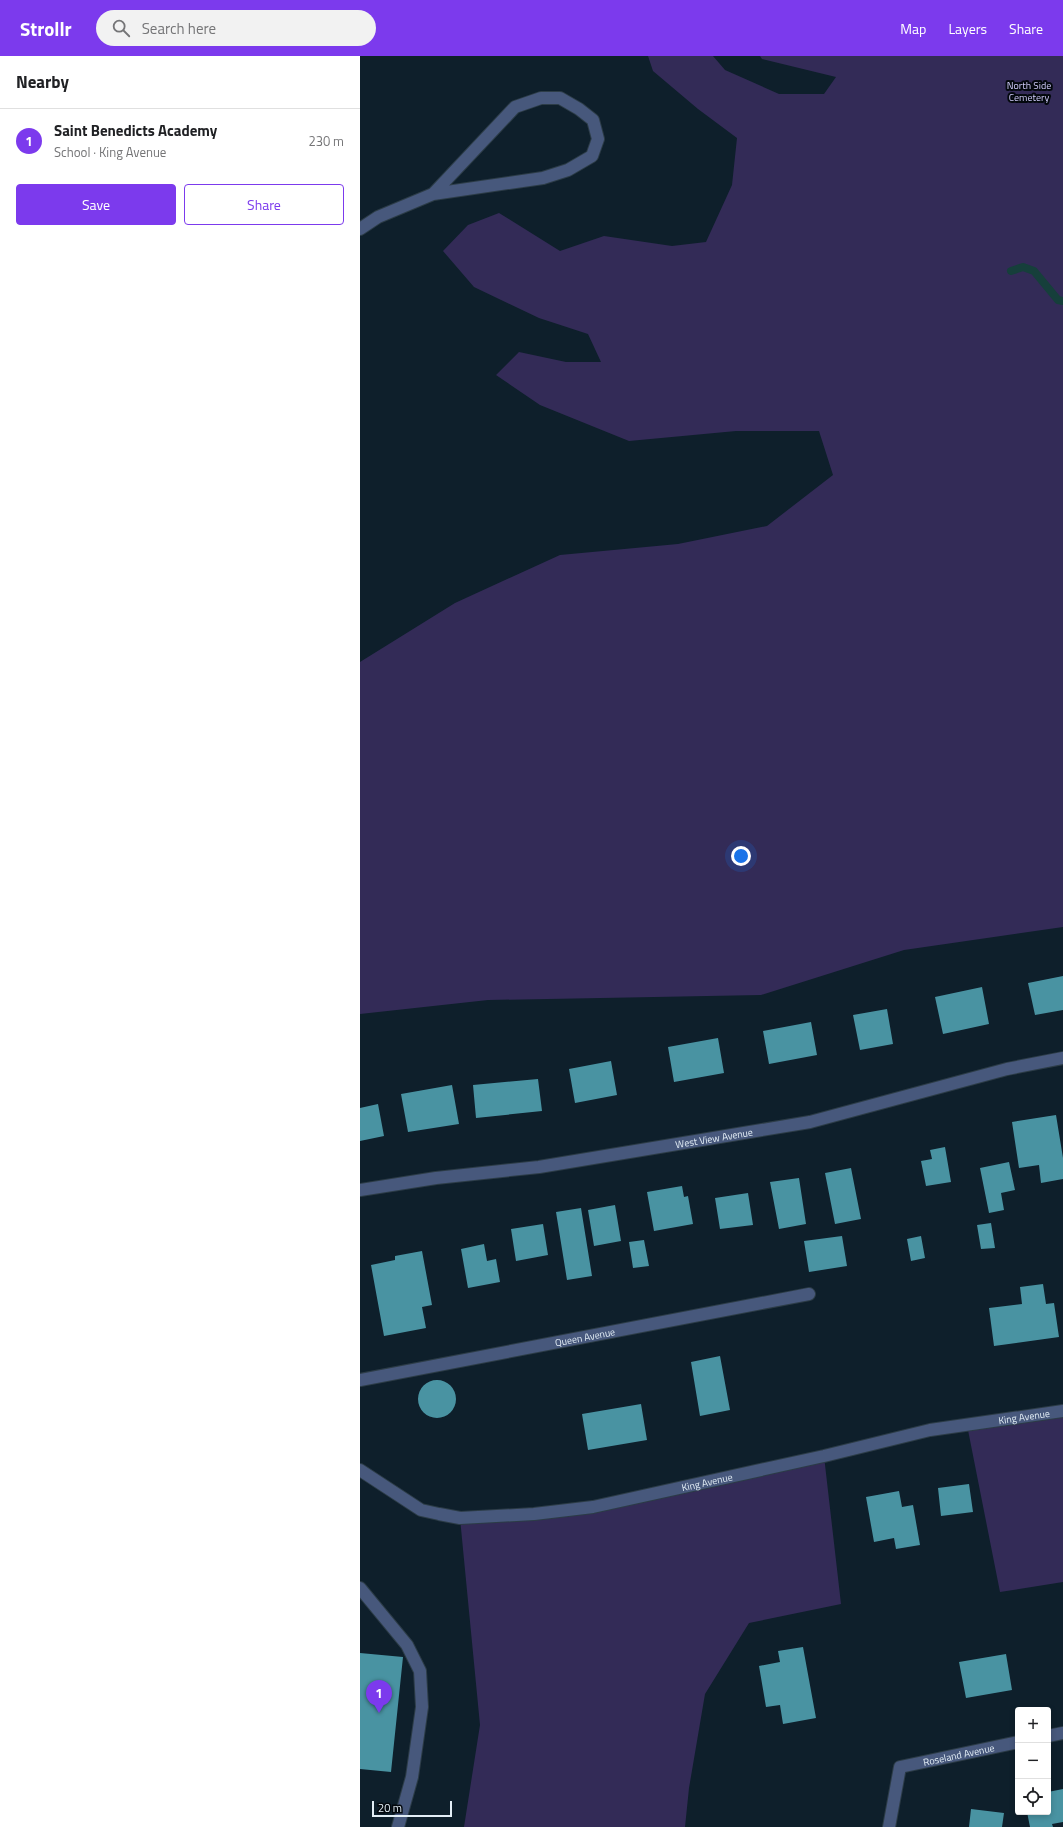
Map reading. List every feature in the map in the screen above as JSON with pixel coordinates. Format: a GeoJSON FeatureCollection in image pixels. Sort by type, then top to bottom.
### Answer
{"type":"FeatureCollection","features":[{"type":"Feature","properties":{"kind":"street"},"geometry":{"type":"LineString","coordinates":[[360,229],[378,217],[434,194],[543,178],[568,170],[592,156],[598,139],[592,120],[579,108],[560,98],[541,98],[515,107],[434,194]]}},
{"type":"Feature","properties":{"kind":"street","name":"West View Avenue"},"geometry":{"type":"LineString","coordinates":[[360,1190],[436,1178],[569,1162],[810,1122],[1007,1069],[1063,1058]]}},
{"type":"Feature","properties":{"kind":"street","name":"Queen Avenue"},"geometry":{"type":"LineString","coordinates":[[360,1380],[809,1294]]}},
{"type":"Feature","properties":{"kind":"street","name":"King Avenue"},"geometry":{"type":"LineString","coordinates":[[360,1470],[421,1510],[460,1518],[534,1514],[593,1506],[824,1456],[930,1430],[1063,1411]]}},
{"type":"Feature","properties":{"kind":"street"},"geometry":{"type":"LineString","coordinates":[[360,1588],[407,1645],[420,1671],[422,1707],[412,1777],[398,1827]]}},
{"type":"Feature","properties":{"kind":"street"},"geometry":{"type":"LineString","coordinates":[[1051,1735],[1063,1733]]}},
{"type":"Feature","properties":{"kind":"street","name":"Roseland Avenue"},"geometry":{"type":"LineString","coordinates":[[889,1827],[900,1767],[1015,1743]]}},
{"type":"Feature","properties":{"kind":"green space","name":"North Side Cemetery"},"geometry":{"type":"Polygon","coordinates":[[[648,56],[713,56],[725,70],[779,94],[824,94],[836,77],[762,59],[760,56],[1063,56],[1063,927],[904,950],[761,995],[488,1000],[360,1014],[360,662],[455,603],[560,555],[678,544],[767,526],[833,475],[819,431],[736,431],[629,441],[540,405],[496,375],[519,352],[566,362],[601,362],[588,334],[539,318],[474,287],[443,251],[468,225],[499,213],[560,251],[604,236],[672,246],[706,242],[732,185],[737,138],[698,109],[653,71],[648,56]]]}},
{"type":"Feature","properties":{"kind":"green space"},"geometry":{"type":"Polygon","coordinates":[[[1063,1411],[1063,1582],[1000,1592],[967,1425],[1063,1411]]]}},
{"type":"Feature","properties":{"kind":"green space"},"geometry":{"type":"Polygon","coordinates":[[[824,1456],[841,1604],[749,1623],[705,1694],[689,1788],[685,1827],[464,1827],[480,1725],[460,1518],[534,1514],[824,1456]]]}},
{"type":"Feature","properties":{"kind":"building"},"geometry":{"type":"Polygon","coordinates":[[[1063,976],[1063,1010],[1035,1015],[1028,983],[1063,976]]]}},
{"type":"Feature","properties":{"kind":"building"},"geometry":{"type":"Polygon","coordinates":[[[982,987],[989,1024],[943,1034],[935,997],[982,987]]]}},
{"type":"Feature","properties":{"kind":"building"},"geometry":{"type":"Polygon","coordinates":[[[887,1009],[893,1044],[860,1050],[853,1015],[887,1009]]]}},
{"type":"Feature","properties":{"kind":"building"},"geometry":{"type":"Polygon","coordinates":[[[811,1022],[817,1055],[769,1064],[763,1031],[811,1022]]]}},
{"type":"Feature","properties":{"kind":"building"},"geometry":{"type":"Polygon","coordinates":[[[718,1038],[724,1073],[674,1082],[668,1047],[718,1038]]]}},
{"type":"Feature","properties":{"kind":"building"},"geometry":{"type":"Polygon","coordinates":[[[611,1061],[617,1095],[575,1103],[569,1069],[611,1061]]]}},
{"type":"Feature","properties":{"kind":"building"},"geometry":{"type":"Polygon","coordinates":[[[538,1079],[542,1111],[476,1118],[473,1085],[538,1079]]]}},
{"type":"Feature","properties":{"kind":"building"},"geometry":{"type":"Polygon","coordinates":[[[452,1085],[459,1124],[408,1132],[401,1094],[452,1085]]]}},
{"type":"Feature","properties":{"kind":"building"},"geometry":{"type":"Polygon","coordinates":[[[378,1104],[384,1136],[360,1141],[360,1108],[378,1104]]]}},
{"type":"Feature","properties":{"kind":"building"},"geometry":{"type":"Polygon","coordinates":[[[1056,1115],[1063,1158],[1063,1179],[1041,1183],[1039,1165],[1019,1168],[1012,1122],[1056,1115]]]}},
{"type":"Feature","properties":{"kind":"building"},"geometry":{"type":"Polygon","coordinates":[[[945,1147],[951,1182],[926,1186],[921,1161],[932,1159],[930,1150],[945,1147]]]}},
{"type":"Feature","properties":{"kind":"building"},"geometry":{"type":"Polygon","coordinates":[[[1009,1162],[1015,1190],[1001,1193],[1004,1210],[989,1213],[980,1168],[1009,1162]]]}},
{"type":"Feature","properties":{"kind":"building"},"geometry":{"type":"Polygon","coordinates":[[[851,1168],[861,1219],[835,1224],[825,1173],[851,1168]]]}},
{"type":"Feature","properties":{"kind":"building"},"geometry":{"type":"Polygon","coordinates":[[[799,1178],[806,1224],[779,1229],[770,1182],[799,1178]]]}},
{"type":"Feature","properties":{"kind":"building"},"geometry":{"type":"Polygon","coordinates":[[[682,1186],[684,1197],[688,1196],[693,1224],[654,1231],[647,1192],[682,1186]]]}},
{"type":"Feature","properties":{"kind":"building"},"geometry":{"type":"Polygon","coordinates":[[[748,1193],[753,1225],[720,1229],[715,1198],[748,1193]]]}},
{"type":"Feature","properties":{"kind":"building"},"geometry":{"type":"Polygon","coordinates":[[[615,1205],[621,1241],[594,1246],[588,1210],[615,1205]]]}},
{"type":"Feature","properties":{"kind":"building"},"geometry":{"type":"Polygon","coordinates":[[[581,1208],[592,1276],[567,1280],[556,1212],[581,1208]]]}},
{"type":"Feature","properties":{"kind":"building"},"geometry":{"type":"Polygon","coordinates":[[[991,1223],[995,1248],[981,1249],[977,1225],[991,1223]]]}},
{"type":"Feature","properties":{"kind":"building"},"geometry":{"type":"Polygon","coordinates":[[[543,1224],[548,1255],[516,1261],[511,1229],[543,1224]]]}},
{"type":"Feature","properties":{"kind":"building"},"geometry":{"type":"Polygon","coordinates":[[[842,1236],[847,1266],[809,1272],[804,1241],[842,1236]]]}},
{"type":"Feature","properties":{"kind":"building"},"geometry":{"type":"Polygon","coordinates":[[[921,1236],[925,1258],[911,1261],[907,1239],[921,1236]]]}},
{"type":"Feature","properties":{"kind":"building"},"geometry":{"type":"Polygon","coordinates":[[[644,1240],[649,1266],[633,1268],[629,1242],[644,1240]]]}},
{"type":"Feature","properties":{"kind":"building"},"geometry":{"type":"Polygon","coordinates":[[[484,1244],[487,1261],[496,1259],[500,1282],[468,1288],[461,1249],[484,1244]]]}},
{"type":"Feature","properties":{"kind":"building"},"geometry":{"type":"Polygon","coordinates":[[[422,1251],[432,1305],[422,1307],[426,1328],[384,1336],[371,1265],[395,1260],[395,1256],[422,1251]]]}},
{"type":"Feature","properties":{"kind":"building"},"geometry":{"type":"Polygon","coordinates":[[[1043,1284],[1046,1304],[1054,1303],[1059,1337],[994,1346],[989,1308],[1022,1304],[1020,1287],[1043,1284]]]}},
{"type":"Feature","properties":{"kind":"building"},"geometry":{"type":"Polygon","coordinates":[[[720,1356],[730,1410],[700,1416],[691,1362],[720,1356]]]}},
{"type":"Feature","properties":{"kind":"building"},"geometry":{"type":"Polygon","coordinates":[[[437,1380],[447,1383],[453,1389],[456,1399],[453,1409],[447,1415],[437,1418],[427,1415],[421,1409],[418,1399],[421,1389],[427,1383],[437,1380]]]}},
{"type":"Feature","properties":{"kind":"building"},"geometry":{"type":"Polygon","coordinates":[[[641,1404],[647,1440],[588,1450],[582,1414],[641,1404]]]}},
{"type":"Feature","properties":{"kind":"building"},"geometry":{"type":"Polygon","coordinates":[[[969,1484],[973,1512],[941,1516],[938,1488],[969,1484]]]}},
{"type":"Feature","properties":{"kind":"building"},"geometry":{"type":"Polygon","coordinates":[[[899,1491],[902,1507],[913,1505],[920,1545],[896,1549],[894,1538],[874,1542],[866,1497],[899,1491]]]}},
{"type":"Feature","properties":{"kind":"building"},"geometry":{"type":"Polygon","coordinates":[[[803,1647],[816,1718],[783,1724],[780,1705],[766,1707],[759,1666],[780,1662],[778,1651],[803,1647]]]}},
{"type":"Feature","properties":{"kind":"building"},"geometry":{"type":"Polygon","coordinates":[[[360,1653],[403,1657],[391,1772],[360,1769],[360,1653]]]}},
{"type":"Feature","properties":{"kind":"building"},"geometry":{"type":"Polygon","coordinates":[[[1006,1654],[1012,1690],[966,1698],[959,1662],[1006,1654]]]}},
{"type":"Feature","properties":{"kind":"building"},"geometry":{"type":"Polygon","coordinates":[[[1063,1789],[1063,1822],[1052,1824],[1053,1827],[1030,1827],[1028,1815],[1051,1815],[1051,1791],[1063,1789]]]}},
{"type":"Feature","properties":{"kind":"building"},"geometry":{"type":"Polygon","coordinates":[[[971,1809],[1004,1813],[1002,1827],[969,1827],[971,1809]]]}},
{"type":"Feature","properties":{"kind":"waterway"},"geometry":{"type":"LineString","coordinates":[[1011,271],[1023,267],[1034,271],[1058,300],[1063,301]]}},
{"type":"Feature","properties":{"kind":"place","name":"Saint Benedicts Academy"},"geometry":{"type":"Point","coordinates":[379,1713]}}]}
